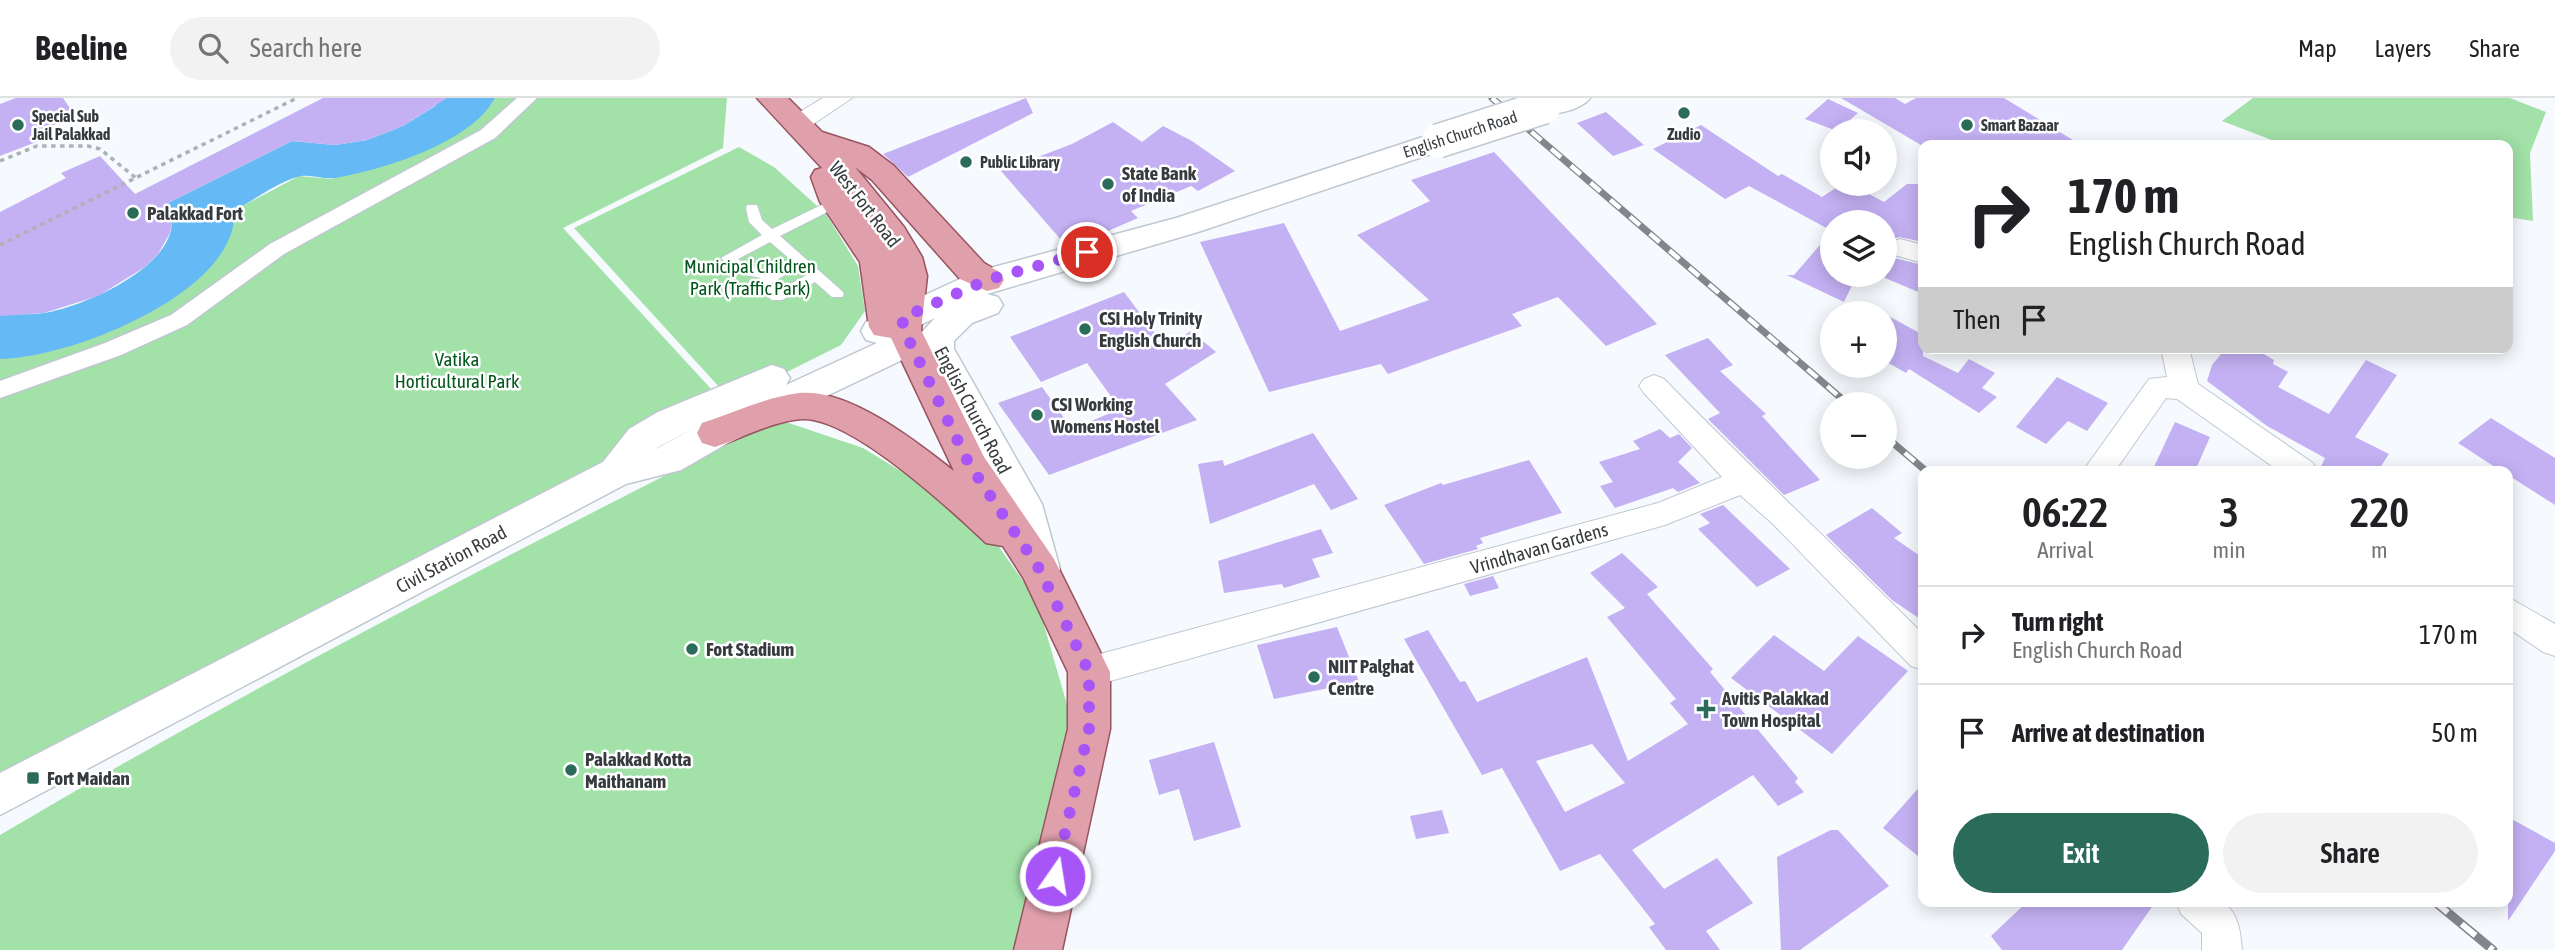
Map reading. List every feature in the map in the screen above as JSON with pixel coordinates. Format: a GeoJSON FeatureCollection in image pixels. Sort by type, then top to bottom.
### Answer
{"type":"FeatureCollection","features":[{"type":"Feature","properties":{"kind":"main road","name":"West Fort Road"},"geometry":{"type":"LineString","coordinates":[[772,98],[817,117],[901,246],[910,275],[900,329]]}},
{"type":"Feature","properties":{"kind":"main road","name":"English Church Road"},"geometry":{"type":"LineString","coordinates":[[1040,570],[1023,504],[937,349],[936,337],[960,315],[1187,225],[1575,98]]}},
{"type":"Feature","properties":{"kind":"main road"},"geometry":{"type":"LineString","coordinates":[[817,117],[836,202],[876,261],[900,329],[969,464],[1040,570],[1089,672],[1089,729],[1038,950]]}},
{"type":"Feature","properties":{"kind":"main road"},"geometry":{"type":"LineString","coordinates":[[817,117],[883,173],[972,271],[987,280]]}},
{"type":"Feature","properties":{"kind":"main road","name":"English Church Road"},"geometry":{"type":"LineString","coordinates":[[900,329],[987,280],[1187,225]]}},
{"type":"Feature","properties":{"kind":"main road"},"geometry":{"type":"LineString","coordinates":[[616,472],[642,439],[671,422],[900,329]]}},
{"type":"Feature","properties":{"kind":"main road","name":"Civil Station Road"},"geometry":{"type":"LineString","coordinates":[[0,795],[616,472],[668,460],[900,329]]}},
{"type":"Feature","properties":{"kind":"main road"},"geometry":{"type":"LineString","coordinates":[[715,433],[804,406],[838,412],[866,426],[912,461],[987,520],[1040,570]]}},
{"type":"Feature","properties":{"kind":"street"},"geometry":{"type":"LineString","coordinates":[[0,390],[113,349],[179,320],[277,249],[488,134],[528,98]]}},
{"type":"Feature","properties":{"kind":"street"},"geometry":{"type":"LineString","coordinates":[[2176,354],[2185,390]]}},
{"type":"Feature","properties":{"kind":"street"},"geometry":{"type":"LineString","coordinates":[[1654,386],[1744,481],[1783,514],[1918,651]]}},
{"type":"Feature","properties":{"kind":"street"},"geometry":{"type":"LineString","coordinates":[[2102,466],[2159,386],[2185,390],[2295,466]]}},
{"type":"Feature","properties":{"kind":"street","name":"Vrindhavan Gardens"},"geometry":{"type":"LineString","coordinates":[[1089,672],[1665,513],[1744,481]]}},
{"type":"Feature","properties":{"kind":"street"},"geometry":{"type":"LineString","coordinates":[[2513,614],[2555,642]]}},
{"type":"Feature","properties":{"kind":"street"},"geometry":{"type":"LineString","coordinates":[[2201,907],[2221,925],[2222,950]]}},
{"type":"Feature","properties":{"kind":"lane"},"geometry":{"type":"LineString","coordinates":[[770,275],[743,270],[728,258],[836,202]]}},
{"type":"Feature","properties":{"kind":"lane"},"geometry":{"type":"LineString","coordinates":[[752,208],[756,222],[837,294]]}},
{"type":"Feature","properties":{"kind":"lane"},"geometry":{"type":"LineString","coordinates":[[800,259],[770,275],[761,284],[777,297],[818,275]]}},
{"type":"Feature","properties":{"kind":"path"},"geometry":{"type":"LineString","coordinates":[[0,245],[297,98]]}},
{"type":"Feature","properties":{"kind":"path"},"geometry":{"type":"LineString","coordinates":[[0,161],[37,146],[88,146],[100,149],[136,178]]}},
{"type":"Feature","properties":{"kind":"green space","name":"Vatika Horticultural Park"},"geometry":{"type":"Polygon","coordinates":[[[495,98],[727,98],[723,148],[563,228],[724,403],[0,772],[0,359],[234,222],[235,210],[299,176],[332,179],[491,105],[495,98]]]}},
{"type":"Feature","properties":{"kind":"green space"},"geometry":{"type":"Polygon","coordinates":[[[2253,98],[2510,98],[2546,112],[2530,153],[2533,221],[2513,218],[2513,140],[2272,140],[2222,121],[2253,98]]]}},
{"type":"Feature","properties":{"kind":"green space","name":"Municipal Children Park (Traffic Park)"},"geometry":{"type":"Polygon","coordinates":[[[739,147],[774,167],[826,214],[858,266],[865,311],[841,345],[731,400],[574,228],[739,147]]]}},
{"type":"Feature","properties":{"kind":"green space","name":"Fort Stadium"},"geometry":{"type":"Polygon","coordinates":[[[777,419],[863,448],[922,484],[997,544],[1037,601],[1072,722],[1014,950],[0,950],[0,835],[288,672],[777,419]]]}},
{"type":"Feature","properties":{"kind":"water"},"geometry":{"type":"Polygon","coordinates":[[[441,98],[495,98],[483,114],[466,128],[424,152],[335,178],[297,177],[274,187],[236,210],[230,237],[213,264],[190,286],[128,324],[60,349],[0,359],[0,314],[39,314],[60,309],[99,295],[137,273],[153,260],[165,245],[171,230],[171,220],[164,205],[292,141],[335,145],[367,140],[403,126],[435,106],[441,98]]]}},
{"type":"Feature","properties":{"kind":"building","name":"Special Sub Jail Palakkad"},"geometry":{"type":"Polygon","coordinates":[[[16,98],[63,98],[76,117],[39,130],[44,139],[0,156],[0,104],[16,98]]]}},
{"type":"Feature","properties":{"kind":"building","name":"Palakkad Fort"},"geometry":{"type":"Polygon","coordinates":[[[323,98],[447,98],[403,126],[367,140],[335,145],[292,141],[164,205],[172,221],[170,233],[158,254],[145,267],[98,296],[44,313],[0,316],[0,212],[66,178],[61,173],[100,156],[135,194],[323,98]]]}},
{"type":"Feature","properties":{"kind":"building"},"geometry":{"type":"Polygon","coordinates":[[[1026,98],[1033,113],[908,177],[883,154],[1026,98]]]}},
{"type":"Feature","properties":{"kind":"building","name":"Smart Bazaar"},"geometry":{"type":"Polygon","coordinates":[[[1841,98],[1895,98],[1905,104],[1916,98],[2004,98],[2073,140],[1918,140],[1918,143],[1897,131],[1897,119],[1877,119],[1841,98]]]}},
{"type":"Feature","properties":{"kind":"building"},"geometry":{"type":"Polygon","coordinates":[[[1828,99],[1858,113],[1851,119],[1820,119],[1820,125],[1805,119],[1828,99]]]}},
{"type":"Feature","properties":{"kind":"building"},"geometry":{"type":"Polygon","coordinates":[[[1606,112],[1644,145],[1613,156],[1577,123],[1606,112]]]}},
{"type":"Feature","properties":{"kind":"building","name":"State Bank of India"},"geometry":{"type":"Polygon","coordinates":[[[1113,122],[1142,142],[1163,126],[1192,141],[1235,171],[1198,191],[1191,186],[1131,211],[1138,218],[1092,238],[1086,231],[1062,241],[1001,171],[1072,144],[1113,122]]]}},
{"type":"Feature","properties":{"kind":"building"},"geometry":{"type":"Polygon","coordinates":[[[1701,125],[1778,176],[1782,174],[1822,197],[1873,196],[1884,202],[1892,196],[1897,196],[1897,192],[1907,184],[1918,184],[1918,241],[1897,238],[1897,210],[1820,210],[1820,224],[1749,186],[1725,199],[1653,149],[1701,125]]]}},
{"type":"Feature","properties":{"kind":"building"},"geometry":{"type":"Polygon","coordinates":[[[1494,152],[1657,324],[1606,346],[1558,297],[1512,314],[1522,326],[1388,374],[1381,364],[1269,392],[1200,242],[1284,223],[1340,331],[1429,300],[1357,235],[1430,201],[1411,180],[1494,152]]]}},
{"type":"Feature","properties":{"kind":"building"},"geometry":{"type":"Polygon","coordinates":[[[1820,245],[1820,287],[1851,287],[1844,301],[1842,301],[1787,275],[1794,275],[1820,245]]]}},
{"type":"Feature","properties":{"kind":"building"},"geometry":{"type":"Polygon","coordinates":[[[1897,259],[1918,264],[1918,292],[1897,283],[1897,259]]]}},
{"type":"Feature","properties":{"kind":"building"},"geometry":{"type":"Polygon","coordinates":[[[1124,292],[1165,347],[1191,331],[1216,352],[1165,384],[1197,420],[1049,475],[998,403],[1042,387],[1072,429],[1120,409],[1087,363],[1041,382],[1010,337],[1124,292]]]}},
{"type":"Feature","properties":{"kind":"building"},"geometry":{"type":"Polygon","coordinates":[[[1897,321],[1918,332],[1918,354],[1923,354],[1958,373],[1969,359],[1995,373],[1982,388],[1997,397],[1979,413],[1909,369],[1906,373],[1897,368],[1897,321]]]}},
{"type":"Feature","properties":{"kind":"building"},"geometry":{"type":"Polygon","coordinates":[[[1708,338],[1733,365],[1720,371],[1766,414],[1762,416],[1820,480],[1784,495],[1708,419],[1720,413],[1665,355],[1708,338]]]}},
{"type":"Feature","properties":{"kind":"building"},"geometry":{"type":"Polygon","coordinates":[[[2221,354],[2264,354],[2274,360],[2273,364],[2288,372],[2278,387],[2329,414],[2366,360],[2397,375],[2355,437],[2389,454],[2381,466],[2321,466],[2325,458],[2267,426],[2207,381],[2212,365],[2221,354]]]}},
{"type":"Feature","properties":{"kind":"building"},"geometry":{"type":"Polygon","coordinates":[[[2057,377],[2108,403],[2087,431],[2068,421],[2046,444],[2016,427],[2057,377]]]}},
{"type":"Feature","properties":{"kind":"building"},"geometry":{"type":"Polygon","coordinates":[[[2491,418],[2555,458],[2555,505],[2513,478],[2513,466],[2493,466],[2458,443],[2491,418]]]}},
{"type":"Feature","properties":{"kind":"building"},"geometry":{"type":"Polygon","coordinates":[[[2175,422],[2210,437],[2197,466],[2154,466],[2175,422]]]}},
{"type":"Feature","properties":{"kind":"building"},"geometry":{"type":"Polygon","coordinates":[[[1660,429],[1670,438],[1679,434],[1692,448],[1678,462],[1700,483],[1678,492],[1673,488],[1615,508],[1600,486],[1613,482],[1599,462],[1640,449],[1633,441],[1660,429]]]}},
{"type":"Feature","properties":{"kind":"building"},"geometry":{"type":"Polygon","coordinates":[[[1313,433],[1358,499],[1331,510],[1314,484],[1210,524],[1198,464],[1223,460],[1224,466],[1313,433]]]}},
{"type":"Feature","properties":{"kind":"building"},"geometry":{"type":"Polygon","coordinates":[[[1529,460],[1562,513],[1480,538],[1483,543],[1476,546],[1478,549],[1424,564],[1384,505],[1441,483],[1443,485],[1529,460]]]}},
{"type":"Feature","properties":{"kind":"building"},"geometry":{"type":"Polygon","coordinates":[[[1723,505],[1790,569],[1757,587],[1698,529],[1710,523],[1700,514],[1723,505]]]}},
{"type":"Feature","properties":{"kind":"building"},"geometry":{"type":"Polygon","coordinates":[[[1872,508],[1902,533],[1894,538],[1918,555],[1918,618],[1892,600],[1826,535],[1872,508]]]}},
{"type":"Feature","properties":{"kind":"building"},"geometry":{"type":"Polygon","coordinates":[[[1321,529],[1333,553],[1312,559],[1320,577],[1284,588],[1282,584],[1224,593],[1218,561],[1321,529]]]}},
{"type":"Feature","properties":{"kind":"building"},"geometry":{"type":"Polygon","coordinates":[[[1622,553],[1658,587],[1647,594],[1713,669],[1710,672],[1798,778],[1795,782],[1804,792],[1778,806],[1753,775],[1632,850],[1664,889],[1717,858],[1753,903],[1706,931],[1720,950],[1666,950],[1649,927],[1655,924],[1600,854],[1560,871],[1502,768],[1482,775],[1404,639],[1428,630],[1460,682],[1465,681],[1477,702],[1587,657],[1628,761],[1688,724],[1670,703],[1676,699],[1607,617],[1625,608],[1590,573],[1622,553]],[[1592,744],[1536,761],[1565,812],[1625,783],[1592,744]]]}},
{"type":"Feature","properties":{"kind":"building"},"geometry":{"type":"Polygon","coordinates":[[[1493,576],[1499,588],[1470,596],[1464,584],[1493,576]]]}},
{"type":"Feature","properties":{"kind":"building"},"geometry":{"type":"Polygon","coordinates":[[[1337,627],[1359,682],[1274,699],[1257,645],[1337,627]]]}},
{"type":"Feature","properties":{"kind":"building"},"geometry":{"type":"Polygon","coordinates":[[[1774,635],[1824,671],[1858,636],[1908,671],[1832,754],[1731,678],[1774,635]]]}},
{"type":"Feature","properties":{"kind":"building"},"geometry":{"type":"Polygon","coordinates":[[[1214,742],[1241,827],[1194,841],[1179,789],[1159,795],[1149,760],[1214,742]]]}},
{"type":"Feature","properties":{"kind":"building"},"geometry":{"type":"Polygon","coordinates":[[[1918,789],[1918,856],[1883,828],[1918,789]]]}},
{"type":"Feature","properties":{"kind":"building"},"geometry":{"type":"Polygon","coordinates":[[[1442,810],[1449,833],[1416,839],[1410,816],[1442,810]]]}},
{"type":"Feature","properties":{"kind":"building"},"geometry":{"type":"Polygon","coordinates":[[[2513,820],[2555,843],[2555,851],[2508,921],[2508,907],[2513,907],[2513,820]]]}},
{"type":"Feature","properties":{"kind":"building"},"geometry":{"type":"Polygon","coordinates":[[[1831,830],[1838,830],[1889,886],[1800,950],[1781,950],[1777,857],[1831,830]]]}},
{"type":"Feature","properties":{"kind":"building"},"geometry":{"type":"Polygon","coordinates":[[[2022,907],[2152,907],[2122,950],[2002,950],[1991,936],[2022,907]]]}},
{"type":"Feature","properties":{"kind":"railway"},"geometry":{"type":"LineString","coordinates":[[1492,98],[1834,392]]}},
{"type":"Feature","properties":{"kind":"railway"},"geometry":{"type":"LineString","coordinates":[[1897,446],[1920,466]]}},
{"type":"Feature","properties":{"kind":"railway"},"geometry":{"type":"LineString","coordinates":[[2441,907],[2493,950]]}},
{"type":"Feature","properties":{"kind":"place","name":"Zudio"},"geometry":{"type":"Point","coordinates":[1684,113]}},
{"type":"Feature","properties":{"kind":"place","name":"Special Sub Jail Palakkad"},"geometry":{"type":"Point","coordinates":[18,125]}},
{"type":"Feature","properties":{"kind":"place","name":"Smart Bazaar"},"geometry":{"type":"Point","coordinates":[1967,125]}},
{"type":"Feature","properties":{"kind":"place","name":"Public Library"},"geometry":{"type":"Point","coordinates":[966,162]}},
{"type":"Feature","properties":{"kind":"place","name":"State Bank of India"},"geometry":{"type":"Point","coordinates":[1108,184]}},
{"type":"Feature","properties":{"kind":"place","name":"Palakkad Fort"},"geometry":{"type":"Point","coordinates":[133,213]}},
{"type":"Feature","properties":{"kind":"place","name":"CSI Holy Trinity English Church"},"geometry":{"type":"Point","coordinates":[1085,329]}},
{"type":"Feature","properties":{"kind":"place","name":"CSI Working Womens Hostel"},"geometry":{"type":"Point","coordinates":[1037,415]}},
{"type":"Feature","properties":{"kind":"place","name":"Fort Stadium"},"geometry":{"type":"Point","coordinates":[692,649]}},
{"type":"Feature","properties":{"kind":"place","name":"NIIT Palghat Centre"},"geometry":{"type":"Point","coordinates":[1314,677]}},
{"type":"Feature","properties":{"kind":"place","name":"Avitis Palakkad Town Hospital"},"geometry":{"type":"Point","coordinates":[1706,709]}},
{"type":"Feature","properties":{"kind":"place","name":"Palakkad Kotta Maithanam"},"geometry":{"type":"Point","coordinates":[571,770]}},
{"type":"Feature","properties":{"kind":"place","name":"Fort Maidan"},"geometry":{"type":"Point","coordinates":[33,778]}},
{"type":"Feature","properties":{"kind":"route"},"geometry":{"type":"LineString","coordinates":[[1055,876],[1089,729],[1089,672],[1040,570],[969,464],[904,330],[902,318],[987,280],[1087,252]]}}]}
